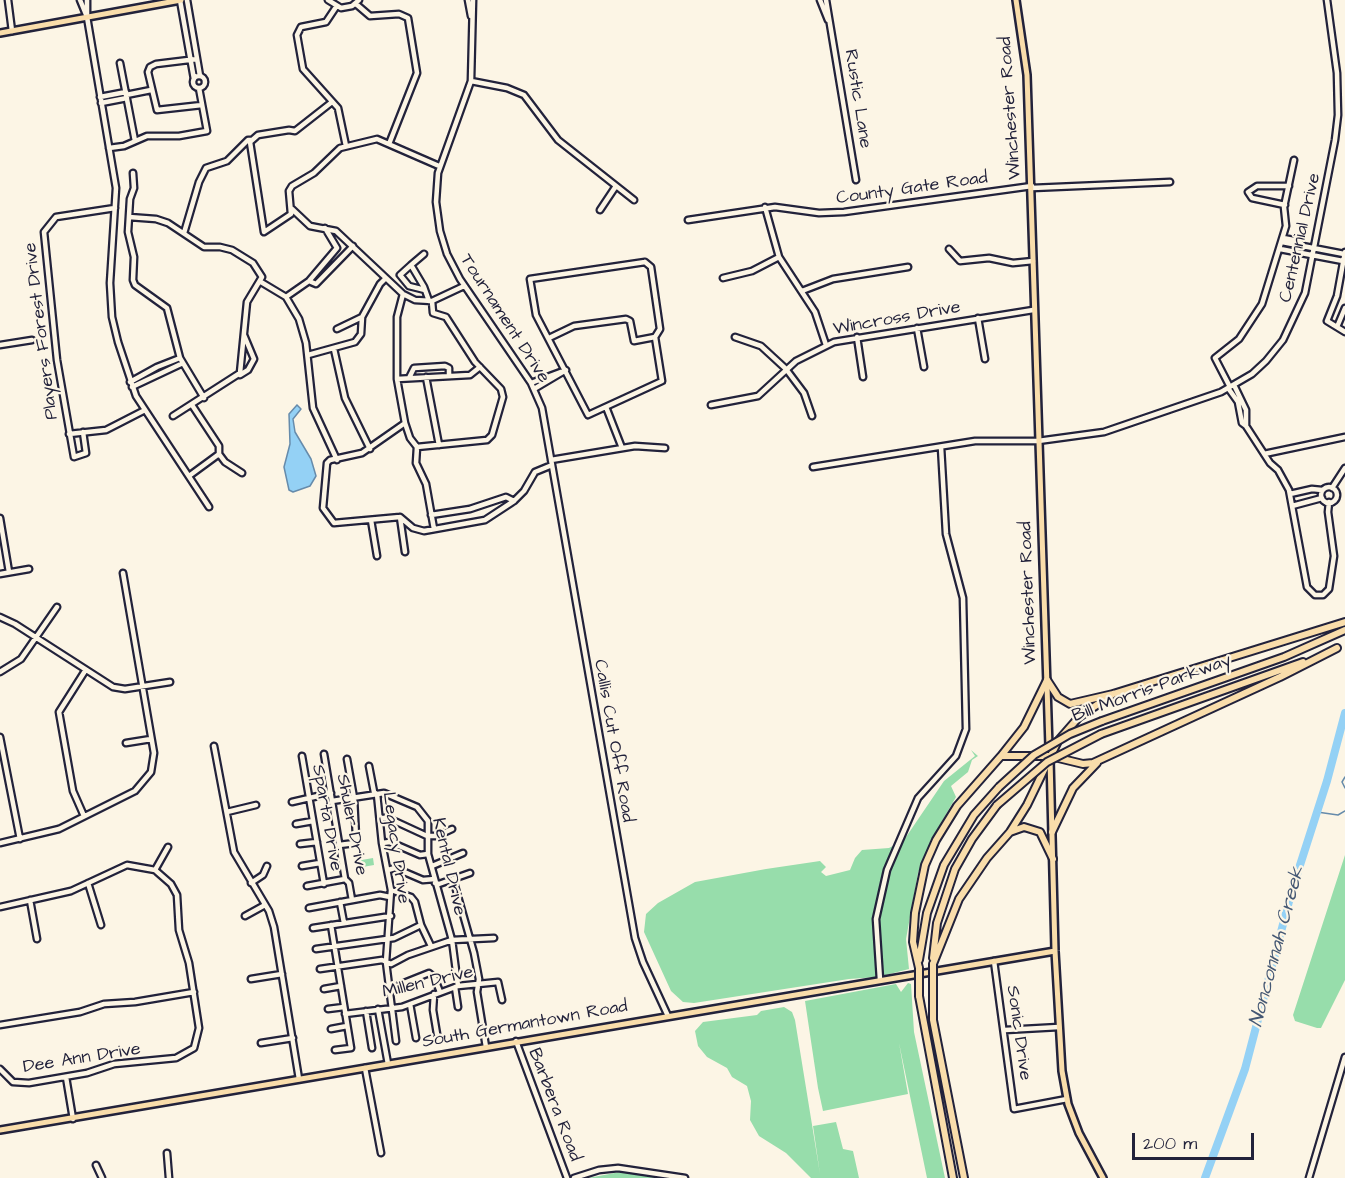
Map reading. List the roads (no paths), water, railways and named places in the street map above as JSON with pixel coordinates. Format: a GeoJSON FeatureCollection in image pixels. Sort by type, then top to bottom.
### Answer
{"type":"FeatureCollection","features":[{"type":"Feature","properties":{"kind":"highway"},"geometry":{"type":"LineString","coordinates":[[1047,680],[1058,697],[1065,703],[1113,694],[1343,626]]}},
{"type":"Feature","properties":{"kind":"highway","name":"Bill Morris Parkway"},"geometry":{"type":"LineString","coordinates":[[953,1178],[919,996],[919,968],[927,913],[944,865],[974,815],[999,787],[1034,755],[1070,734],[1284,657],[1336,634],[1343,626]]}},
{"type":"Feature","properties":{"kind":"highway","name":"Bill Morris Parkway"},"geometry":{"type":"LineString","coordinates":[[964,1178],[936,1036],[933,964],[937,923],[955,869],[972,839],[997,805],[1047,762],[1101,734],[1258,679],[1345,644]]}},
{"type":"Feature","properties":{"kind":"highway"},"geometry":{"type":"LineString","coordinates":[[1001,756],[1050,756],[1083,764],[1107,756],[1280,677],[1337,648]]}},
{"type":"Feature","properties":{"kind":"highway"},"geometry":{"type":"LineString","coordinates":[[919,968],[913,942],[915,913],[925,865],[936,840],[957,806],[1024,727],[1047,680]]}},
{"type":"Feature","properties":{"kind":"highway"},"geometry":{"type":"LineString","coordinates":[[933,964],[958,899],[987,858],[1010,832],[1027,805],[1058,741],[1079,717],[1113,694]]}},
{"type":"Feature","properties":{"kind":"highway"},"geometry":{"type":"LineString","coordinates":[[1052,832],[1073,788],[1092,767],[1107,756]]}},
{"type":"Feature","properties":{"kind":"highway"},"geometry":{"type":"LineString","coordinates":[[1010,832],[1024,827],[1040,832],[1053,859]]}},
{"type":"Feature","properties":{"kind":"main road"},"geometry":{"type":"LineString","coordinates":[[0,33],[180,0]]}},
{"type":"Feature","properties":{"kind":"main road","name":"Winchester Road"},"geometry":{"type":"LineString","coordinates":[[1016,0],[1027,75],[1032,187],[1033,310],[1050,756],[1054,951],[1062,1071],[1067,1099],[1079,1132],[1103,1178]]}},
{"type":"Feature","properties":{"kind":"main road","name":"South Germantown Road"},"geometry":{"type":"LineString","coordinates":[[0,1130],[1054,951]]}},
{"type":"Feature","properties":{"kind":"street"},"geometry":{"type":"LineString","coordinates":[[8,0],[12,31]]}},
{"type":"Feature","properties":{"kind":"street"},"geometry":{"type":"LineString","coordinates":[[80,0],[87,17]]}},
{"type":"Feature","properties":{"kind":"street"},"geometry":{"type":"LineString","coordinates":[[87,0],[87,17],[116,188],[110,261],[112,317],[131,385],[209,507]]}},
{"type":"Feature","properties":{"kind":"street"},"geometry":{"type":"LineString","coordinates":[[180,0],[194,79],[193,85],[199,88]]}},
{"type":"Feature","properties":{"kind":"street"},"geometry":{"type":"LineString","coordinates":[[188,0],[200,76],[205,82],[199,88]]}},
{"type":"Feature","properties":{"kind":"street"},"geometry":{"type":"LineString","coordinates":[[328,0],[336,7]]}},
{"type":"Feature","properties":{"kind":"street","name":"Tournament Drive"},"geometry":{"type":"LineString","coordinates":[[468,0],[472,27]]}},
{"type":"Feature","properties":{"kind":"street","name":"Tournament Drive"},"geometry":{"type":"LineString","coordinates":[[473,0],[471,81],[439,166],[436,202],[440,231],[447,254],[464,286],[531,383],[544,416]]}},
{"type":"Feature","properties":{"kind":"street","name":"Rustic Lane"},"geometry":{"type":"LineString","coordinates":[[820,0],[824,16],[830,22]]}},
{"type":"Feature","properties":{"kind":"street","name":"Rustic Lane"},"geometry":{"type":"LineString","coordinates":[[826,0],[856,180]]}},
{"type":"Feature","properties":{"kind":"street","name":"Centennial Drive"},"geometry":{"type":"LineString","coordinates":[[813,468],[975,441],[1038,441],[1102,432],[1126,426],[1231,387],[1266,361],[1283,340],[1305,293],[1335,140],[1338,115],[1337,73],[1327,0]]}},
{"type":"Feature","properties":{"kind":"street"},"geometry":{"type":"LineString","coordinates":[[346,146],[338,108],[303,69],[297,35],[301,27],[326,22],[336,7],[358,2],[370,16],[399,14],[408,18],[417,73],[389,144]]}},
{"type":"Feature","properties":{"kind":"street"},"geometry":{"type":"LineString","coordinates":[[183,19],[190,18]]}},
{"type":"Feature","properties":{"kind":"street"},"geometry":{"type":"LineString","coordinates":[[187,44],[194,42]]}},
{"type":"Feature","properties":{"kind":"street"},"geometry":{"type":"LineString","coordinates":[[197,59],[150,67],[151,90],[157,110],[202,105]]}},
{"type":"Feature","properties":{"kind":"street"},"geometry":{"type":"LineString","coordinates":[[120,63],[135,141]]}},
{"type":"Feature","properties":{"kind":"street"},"geometry":{"type":"LineString","coordinates":[[1337,73],[1345,72]]}},
{"type":"Feature","properties":{"kind":"street"},"geometry":{"type":"LineString","coordinates":[[194,79],[200,76]]}},
{"type":"Feature","properties":{"kind":"street"},"geometry":{"type":"LineString","coordinates":[[471,81],[507,88],[524,95],[558,140],[634,200]]}},
{"type":"Feature","properties":{"kind":"street"},"geometry":{"type":"LineString","coordinates":[[109,148],[121,147],[147,136],[179,136],[207,131],[199,88]]}},
{"type":"Feature","properties":{"kind":"street"},"geometry":{"type":"LineString","coordinates":[[101,100],[151,90]]}},
{"type":"Feature","properties":{"kind":"street"},"geometry":{"type":"LineString","coordinates":[[184,233],[199,182],[206,168],[227,161],[248,140],[258,135],[295,131],[333,102]]}},
{"type":"Feature","properties":{"kind":"street"},"geometry":{"type":"LineString","coordinates":[[252,140],[249,148],[264,232],[291,214],[289,191],[292,186],[314,173],[340,148],[377,139],[439,166]]}},
{"type":"Feature","properties":{"kind":"street"},"geometry":{"type":"LineString","coordinates":[[1294,160],[1285,205],[1283,240],[1257,315],[1239,339],[1215,358],[1225,379],[1246,410],[1246,426],[1264,454],[1278,470],[1290,494],[1307,587],[1311,594],[1319,595],[1329,589],[1334,556],[1328,512],[1329,502]]}},
{"type":"Feature","properties":{"kind":"street"},"geometry":{"type":"LineString","coordinates":[[133,173],[134,188],[130,199],[129,217],[129,244],[134,265],[133,280],[135,285],[167,308],[182,361],[204,398]]}},
{"type":"Feature","properties":{"kind":"street","name":"County Gate Road"},"geometry":{"type":"LineString","coordinates":[[688,220],[765,207],[784,207],[832,214],[1032,187],[1170,182]]}},
{"type":"Feature","properties":{"kind":"street"},"geometry":{"type":"LineString","coordinates":[[600,210],[616,186]]}},
{"type":"Feature","properties":{"kind":"street"},"geometry":{"type":"LineString","coordinates":[[1285,205],[1252,198],[1248,192],[1257,186],[1289,186]]}},
{"type":"Feature","properties":{"kind":"street"},"geometry":{"type":"LineString","coordinates":[[765,207],[779,257],[818,318],[826,345]]}},
{"type":"Feature","properties":{"kind":"street","name":"Players Forest Drive"},"geometry":{"type":"LineString","coordinates":[[83,432],[86,453],[81,456],[72,454],[57,360],[44,232],[56,217],[115,208]]}},
{"type":"Feature","properties":{"kind":"street"},"geometry":{"type":"LineString","coordinates":[[292,209],[310,226],[336,231],[403,294],[415,300],[431,301],[464,286]]}},
{"type":"Feature","properties":{"kind":"street"},"geometry":{"type":"LineString","coordinates":[[129,217],[156,219],[184,233],[204,247],[226,248],[253,263],[261,272],[261,282],[247,302],[237,376]]}},
{"type":"Feature","properties":{"kind":"street"},"geometry":{"type":"LineString","coordinates":[[286,297],[309,281],[337,248],[325,228]]}},
{"type":"Feature","properties":{"kind":"street"},"geometry":{"type":"LineString","coordinates":[[1283,240],[1304,247],[1345,253],[1337,296],[1327,321],[1345,332]]}},
{"type":"Feature","properties":{"kind":"street"},"geometry":{"type":"LineString","coordinates":[[309,281],[316,285],[353,246]]}},
{"type":"Feature","properties":{"kind":"street"},"geometry":{"type":"LineString","coordinates":[[949,249],[960,261],[989,258],[1013,262],[1033,261]]}},
{"type":"Feature","properties":{"kind":"street"},"geometry":{"type":"LineString","coordinates":[[1280,249],[1343,261]]}},
{"type":"Feature","properties":{"kind":"street"},"geometry":{"type":"LineString","coordinates":[[424,254],[400,275],[416,290],[425,290]]}},
{"type":"Feature","properties":{"kind":"street"},"geometry":{"type":"LineString","coordinates":[[723,278],[752,270],[779,257]]}},
{"type":"Feature","properties":{"kind":"street"},"geometry":{"type":"LineString","coordinates":[[549,338],[574,326],[626,319],[630,321],[634,341],[655,337],[660,330],[651,267],[645,262],[530,279],[536,315],[588,415],[662,381],[655,337]]}},
{"type":"Feature","properties":{"kind":"street"},"geometry":{"type":"LineString","coordinates":[[411,265],[431,301],[433,313],[446,317],[480,367],[501,389],[503,397],[492,435],[483,442],[417,447]]}},
{"type":"Feature","properties":{"kind":"street"},"geometry":{"type":"LineString","coordinates":[[802,291],[833,279],[908,267]]}},
{"type":"Feature","properties":{"kind":"street"},"geometry":{"type":"LineString","coordinates":[[308,355],[355,342],[361,334],[362,317],[380,284],[386,278]]}},
{"type":"Feature","properties":{"kind":"street"},"geometry":{"type":"LineString","coordinates":[[261,282],[286,297],[298,319],[308,355],[313,408],[337,460]]}},
{"type":"Feature","properties":{"kind":"street"},"geometry":{"type":"LineString","coordinates":[[403,294],[397,317],[397,379],[405,423],[410,438],[417,447],[416,463],[425,481],[434,529]]}},
{"type":"Feature","properties":{"kind":"street"},"geometry":{"type":"LineString","coordinates":[[1337,296],[1345,297]]}},
{"type":"Feature","properties":{"kind":"street"},"geometry":{"type":"LineString","coordinates":[[1337,327],[1345,308]]}},
{"type":"Feature","properties":{"kind":"street","name":"Wincross Drive"},"geometry":{"type":"LineString","coordinates":[[711,405],[758,396],[769,388],[786,369],[826,345],[857,337],[1033,310]]}},
{"type":"Feature","properties":{"kind":"street"},"geometry":{"type":"LineString","coordinates":[[337,329],[362,317]]}},
{"type":"Feature","properties":{"kind":"street"},"geometry":{"type":"LineString","coordinates":[[978,318],[985,359]]}},
{"type":"Feature","properties":{"kind":"street"},"geometry":{"type":"LineString","coordinates":[[917,328],[924,367]]}},
{"type":"Feature","properties":{"kind":"street"},"geometry":{"type":"LineString","coordinates":[[173,416],[248,370],[254,358],[243,333]]}},
{"type":"Feature","properties":{"kind":"street"},"geometry":{"type":"LineString","coordinates":[[735,337],[761,346],[786,369],[804,393],[812,416]]}},
{"type":"Feature","properties":{"kind":"street"},"geometry":{"type":"LineString","coordinates":[[857,337],[863,377]]}},
{"type":"Feature","properties":{"kind":"street"},"geometry":{"type":"LineString","coordinates":[[0,345],[32,340]]}},
{"type":"Feature","properties":{"kind":"street"},"geometry":{"type":"LineString","coordinates":[[334,349],[345,399],[370,449]]}},
{"type":"Feature","properties":{"kind":"street"},"geometry":{"type":"LineString","coordinates":[[131,385],[153,372],[182,361]]}},
{"type":"Feature","properties":{"kind":"street"},"geometry":{"type":"LineString","coordinates":[[409,378],[414,368],[445,366],[449,368],[449,376]]}},
{"type":"Feature","properties":{"kind":"street"},"geometry":{"type":"LineString","coordinates":[[397,379],[470,375],[480,367]]}},
{"type":"Feature","properties":{"kind":"street"},"geometry":{"type":"LineString","coordinates":[[531,383],[566,370]]}},
{"type":"Feature","properties":{"kind":"street"},"geometry":{"type":"LineString","coordinates":[[534,389],[566,370]]}},
{"type":"Feature","properties":{"kind":"street"},"geometry":{"type":"LineString","coordinates":[[426,377],[439,445]]}},
{"type":"Feature","properties":{"kind":"street"},"geometry":{"type":"LineString","coordinates":[[192,405],[219,446],[219,454],[225,462],[242,473]]}},
{"type":"Feature","properties":{"kind":"street"},"geometry":{"type":"LineString","coordinates":[[606,407],[622,448]]}},
{"type":"Feature","properties":{"kind":"street","name":"Players Forest Drive"},"geometry":{"type":"LineString","coordinates":[[69,434],[106,430],[145,410]]}},
{"type":"Feature","properties":{"kind":"street","name":"Callis Cut Off Road"},"geometry":{"type":"LineString","coordinates":[[544,416],[635,938],[643,962],[668,1016]]}},
{"type":"Feature","properties":{"kind":"street"},"geometry":{"type":"LineString","coordinates":[[405,423],[370,449],[337,460],[330,460],[327,463],[323,508],[334,523],[343,524],[400,517],[418,530],[488,519],[522,494],[535,472],[551,462],[622,448],[665,448]]}},
{"type":"Feature","properties":{"kind":"street"},"geometry":{"type":"LineString","coordinates":[[1264,454],[1345,436]]}},
{"type":"Feature","properties":{"kind":"street"},"geometry":{"type":"LineString","coordinates":[[880,980],[876,927],[878,904],[888,870],[918,798],[956,756],[966,729],[963,598],[946,534],[941,447]]}},
{"type":"Feature","properties":{"kind":"street"},"geometry":{"type":"LineString","coordinates":[[189,476],[219,454]]}},
{"type":"Feature","properties":{"kind":"street"},"geometry":{"type":"LineString","coordinates":[[1290,494],[1312,489],[1332,488],[1345,468]]}},
{"type":"Feature","properties":{"kind":"street"},"geometry":{"type":"LineString","coordinates":[[1329,502],[1336,498],[1332,488]]}},
{"type":"Feature","properties":{"kind":"street"},"geometry":{"type":"LineString","coordinates":[[1322,490],[1322,498]]}},
{"type":"Feature","properties":{"kind":"street"},"geometry":{"type":"LineString","coordinates":[[431,515],[470,509],[506,497],[513,501]]}},
{"type":"Feature","properties":{"kind":"street"},"geometry":{"type":"LineString","coordinates":[[1292,506],[1322,498],[1329,502]]}},
{"type":"Feature","properties":{"kind":"street"},"geometry":{"type":"LineString","coordinates":[[400,517],[405,552]]}},
{"type":"Feature","properties":{"kind":"street"},"geometry":{"type":"LineString","coordinates":[[0,518],[9,572]]}},
{"type":"Feature","properties":{"kind":"street"},"geometry":{"type":"LineString","coordinates":[[371,520],[377,556]]}},
{"type":"Feature","properties":{"kind":"street"},"geometry":{"type":"LineString","coordinates":[[0,574],[28,569]]}},
{"type":"Feature","properties":{"kind":"street"},"geometry":{"type":"LineString","coordinates":[[0,843],[51,832],[139,788],[152,772],[154,759],[123,573]]}},
{"type":"Feature","properties":{"kind":"street"},"geometry":{"type":"LineString","coordinates":[[0,672],[17,663],[57,607]]}},
{"type":"Feature","properties":{"kind":"street"},"geometry":{"type":"LineString","coordinates":[[0,617],[36,637],[112,687],[170,682]]}},
{"type":"Feature","properties":{"kind":"street"},"geometry":{"type":"LineString","coordinates":[[84,816],[73,791],[59,717],[63,705],[85,671]]}},
{"type":"Feature","properties":{"kind":"street"},"geometry":{"type":"LineString","coordinates":[[0,737],[20,839]]}},
{"type":"Feature","properties":{"kind":"street"},"geometry":{"type":"LineString","coordinates":[[126,743],[151,739]]}},
{"type":"Feature","properties":{"kind":"street"},"geometry":{"type":"LineString","coordinates":[[214,746],[234,852],[265,905],[274,927],[299,1078]]}},
{"type":"Feature","properties":{"kind":"street","name":"Shuler Drive"},"geometry":{"type":"LineString","coordinates":[[324,754],[345,879],[349,883],[352,900]]}},
{"type":"Feature","properties":{"kind":"street","name":"Sparta Drive"},"geometry":{"type":"LineString","coordinates":[[302,756],[324,884]]}},
{"type":"Feature","properties":{"kind":"street"},"geometry":{"type":"LineString","coordinates":[[339,845],[355,843],[354,798],[347,759]]}},
{"type":"Feature","properties":{"kind":"street","name":"Legacy Drive"},"geometry":{"type":"LineString","coordinates":[[369,766],[374,792],[377,794],[382,843],[391,890],[391,916],[386,962],[396,1041]]}},
{"type":"Feature","properties":{"kind":"street"},"geometry":{"type":"LineString","coordinates":[[292,802],[331,793]]}},
{"type":"Feature","properties":{"kind":"street","name":"Kental Drive"},"geometry":{"type":"LineString","coordinates":[[332,801],[384,793],[417,807],[428,821],[428,854],[452,940],[458,1007]]}},
{"type":"Feature","properties":{"kind":"street"},"geometry":{"type":"LineString","coordinates":[[227,812],[256,805]]}},
{"type":"Feature","properties":{"kind":"street"},"geometry":{"type":"LineString","coordinates":[[380,818],[388,818],[427,836],[437,836],[452,830]]}},
{"type":"Feature","properties":{"kind":"street"},"geometry":{"type":"LineString","coordinates":[[296,824],[313,820]]}},
{"type":"Feature","properties":{"kind":"street"},"geometry":{"type":"LineString","coordinates":[[300,844],[316,842]]}},
{"type":"Feature","properties":{"kind":"street"},"geometry":{"type":"LineString","coordinates":[[382,843],[390,842],[420,855],[428,854]]}},
{"type":"Feature","properties":{"kind":"street"},"geometry":{"type":"LineString","coordinates":[[155,870],[168,847]]}},
{"type":"Feature","properties":{"kind":"street"},"geometry":{"type":"LineString","coordinates":[[432,866],[463,853]]}},
{"type":"Feature","properties":{"kind":"street"},"geometry":{"type":"LineString","coordinates":[[302,866],[320,863]]}},
{"type":"Feature","properties":{"kind":"street"},"geometry":{"type":"LineString","coordinates":[[0,907],[71,891],[127,865],[155,870],[171,884],[177,895],[179,930],[194,992],[135,1002],[104,1004],[80,1012],[0,1025]]}},
{"type":"Feature","properties":{"kind":"street"},"geometry":{"type":"LineString","coordinates":[[251,883],[263,875],[267,866]]}},
{"type":"Feature","properties":{"kind":"street"},"geometry":{"type":"LineString","coordinates":[[388,870],[395,868],[423,880],[435,881],[453,879],[470,873]]}},
{"type":"Feature","properties":{"kind":"street"},"geometry":{"type":"LineString","coordinates":[[306,886],[345,879]]}},
{"type":"Feature","properties":{"kind":"street"},"geometry":{"type":"LineString","coordinates":[[453,879],[467,922],[469,941],[476,963],[486,1047]]}},
{"type":"Feature","properties":{"kind":"street"},"geometry":{"type":"LineString","coordinates":[[88,883],[100,925]]}},
{"type":"Feature","properties":{"kind":"street"},"geometry":{"type":"LineString","coordinates":[[391,890],[411,897],[415,902],[421,925],[431,946]]}},
{"type":"Feature","properties":{"kind":"street"},"geometry":{"type":"LineString","coordinates":[[309,908],[380,896],[390,897]]}},
{"type":"Feature","properties":{"kind":"street"},"geometry":{"type":"LineString","coordinates":[[30,900],[37,939]]}},
{"type":"Feature","properties":{"kind":"street"},"geometry":{"type":"LineString","coordinates":[[340,902],[344,923]]}},
{"type":"Feature","properties":{"kind":"street"},"geometry":{"type":"LineString","coordinates":[[245,916],[265,905]]}},
{"type":"Feature","properties":{"kind":"street"},"geometry":{"type":"LineString","coordinates":[[314,928],[391,916]]}},
{"type":"Feature","properties":{"kind":"street"},"geometry":{"type":"LineString","coordinates":[[331,925],[351,1048],[335,1050]]}},
{"type":"Feature","properties":{"kind":"street"},"geometry":{"type":"LineString","coordinates":[[316,949],[388,937],[394,938],[421,925]]}},
{"type":"Feature","properties":{"kind":"street"},"geometry":{"type":"LineString","coordinates":[[320,969],[382,960],[391,964],[431,946],[452,940],[469,941],[494,938]]}},
{"type":"Feature","properties":{"kind":"street","name":"Sonic Drive"},"geometry":{"type":"LineString","coordinates":[[994,961],[1014,1109],[1067,1099]]}},
{"type":"Feature","properties":{"kind":"street"},"geometry":{"type":"LineString","coordinates":[[389,989],[429,973],[434,977],[440,992]]}},
{"type":"Feature","properties":{"kind":"street"},"geometry":{"type":"LineString","coordinates":[[251,979],[282,974]]}},
{"type":"Feature","properties":{"kind":"street","name":"Millen Drive"},"geometry":{"type":"LineString","coordinates":[[345,1014],[410,1004],[457,987],[498,982],[502,1000]]}},
{"type":"Feature","properties":{"kind":"street"},"geometry":{"type":"LineString","coordinates":[[324,989],[341,986]]}},
{"type":"Feature","properties":{"kind":"street","name":"Dee Ann Drive"},"geometry":{"type":"LineString","coordinates":[[0,1069],[8,1079],[23,1083],[66,1077],[114,1064],[176,1058],[194,1048],[199,1028],[194,992]]}},
{"type":"Feature","properties":{"kind":"street"},"geometry":{"type":"LineString","coordinates":[[434,994],[433,1010],[437,1034]]}},
{"type":"Feature","properties":{"kind":"street"},"geometry":{"type":"LineString","coordinates":[[410,1004],[416,1038]]}},
{"type":"Feature","properties":{"kind":"street"},"geometry":{"type":"LineString","coordinates":[[328,1009],[344,1007]]}},
{"type":"Feature","properties":{"kind":"street"},"geometry":{"type":"LineString","coordinates":[[378,1009],[388,1064]]}},
{"type":"Feature","properties":{"kind":"street"},"geometry":{"type":"LineString","coordinates":[[366,1011],[372,1048]]}},
{"type":"Feature","properties":{"kind":"street"},"geometry":{"type":"LineString","coordinates":[[331,1029],[347,1026]]}},
{"type":"Feature","properties":{"kind":"street"},"geometry":{"type":"LineString","coordinates":[[1005,1030],[1059,1027]]}},
{"type":"Feature","properties":{"kind":"street"},"geometry":{"type":"LineString","coordinates":[[261,1043],[293,1038]]}},
{"type":"Feature","properties":{"kind":"street","name":"Barbera Road"},"geometry":{"type":"LineString","coordinates":[[516,1041],[567,1178]]}},
{"type":"Feature","properties":{"kind":"street"},"geometry":{"type":"LineString","coordinates":[[1309,1178],[1345,1057]]}},
{"type":"Feature","properties":{"kind":"street"},"geometry":{"type":"LineString","coordinates":[[365,1068],[381,1153]]}},
{"type":"Feature","properties":{"kind":"street"},"geometry":{"type":"LineString","coordinates":[[66,1077],[73,1119]]}},
{"type":"Feature","properties":{"kind":"street"},"geometry":{"type":"LineString","coordinates":[[167,1153],[169,1178]]}},
{"type":"Feature","properties":{"kind":"street"},"geometry":{"type":"LineString","coordinates":[[96,1165],[102,1178]]}},
{"type":"Feature","properties":{"kind":"street"},"geometry":{"type":"LineString","coordinates":[[574,1178],[598,1170],[618,1168],[685,1178]]}},
{"type":"Feature","properties":{"kind":"water"},"geometry":{"type":"Polygon","coordinates":[[[297,405],[301,409],[293,419],[295,432],[311,459],[316,476],[310,486],[293,492],[289,490],[284,467],[290,444],[289,414],[297,405]]]}},
{"type":"Feature","properties":{"kind":"waterway","name":"Nonconnah Creek"},"geometry":{"type":"LineString","coordinates":[[1205,1178],[1245,1069],[1292,890],[1327,781],[1345,713]]}},
{"type":"Feature","properties":{"kind":"waterway"},"geometry":{"type":"LineString","coordinates":[[1345,777],[1342,782],[1345,788]]}},
{"type":"Feature","properties":{"kind":"waterway"},"geometry":{"type":"LineString","coordinates":[[1317,812],[1338,815],[1345,811]]}}]}
